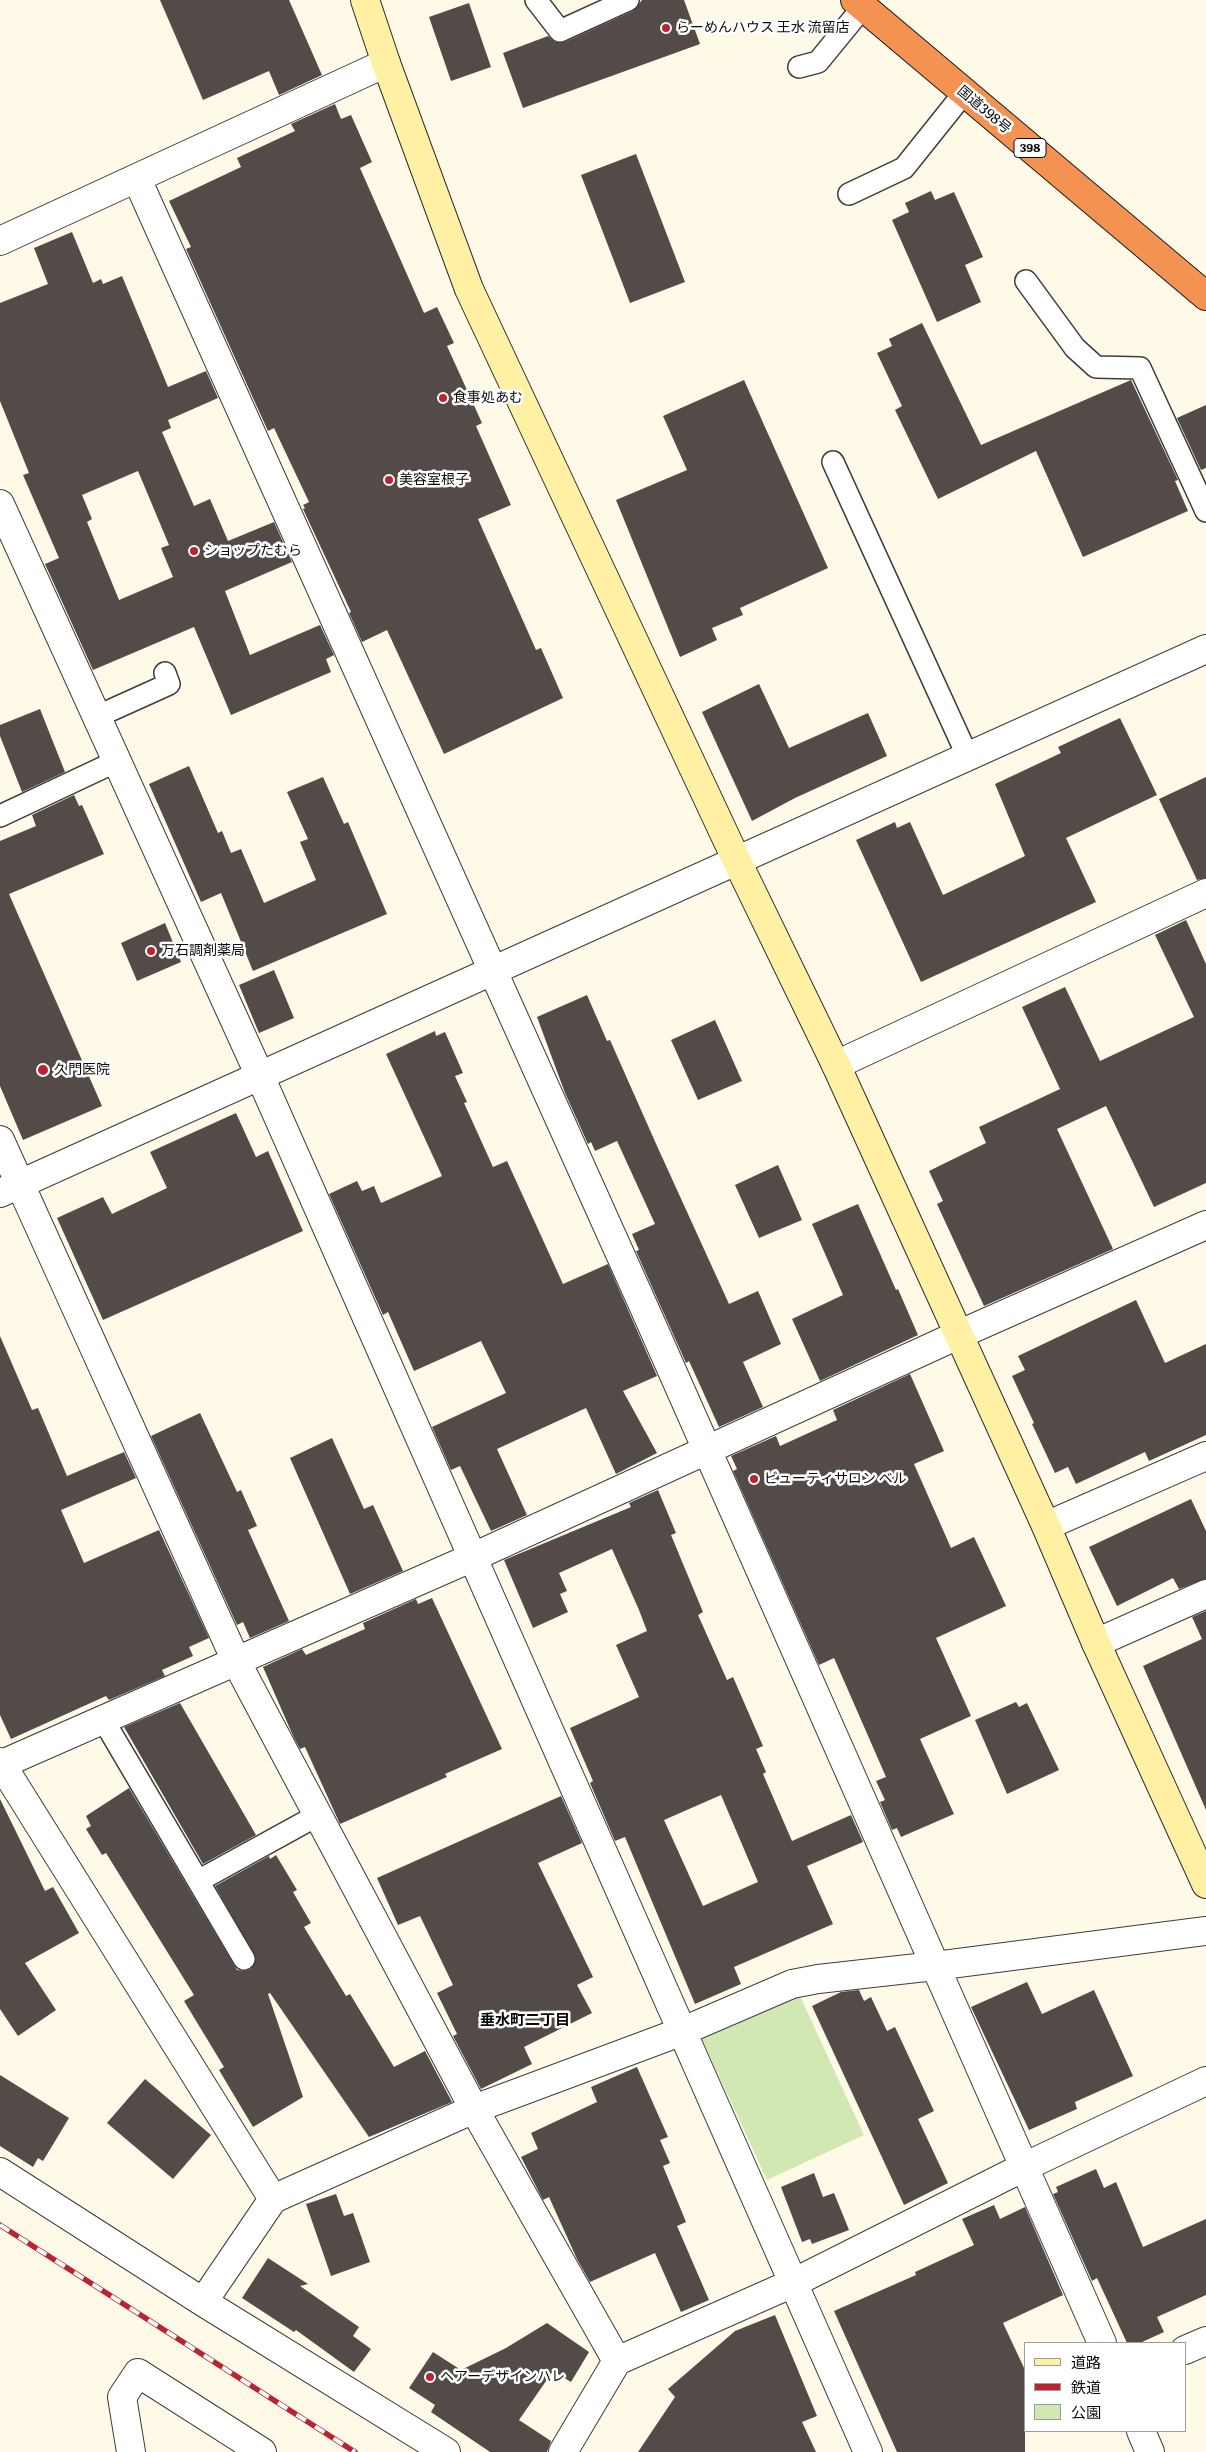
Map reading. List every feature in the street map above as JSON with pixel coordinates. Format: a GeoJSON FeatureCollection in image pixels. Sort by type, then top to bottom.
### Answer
{"type":"FeatureCollection","features":[{"type":"Feature","properties":{"kind":"highway","name":"国道398号"},"geometry":{"type":"LineString","coordinates":[[859,4],[1206,296]]}},
{"type":"Feature","properties":{"kind":"street"},"geometry":{"type":"LineString","coordinates":[[365,0],[386,63],[469,289],[737,861],[836,1066],[1046,1526],[1096,1643],[1206,1884]]}},
{"type":"Feature","properties":{"kind":"street"},"geometry":{"type":"LineString","coordinates":[[0,241],[386,63]]}},
{"type":"Feature","properties":{"kind":"street"},"geometry":{"type":"LineString","coordinates":[[137,178],[494,971],[1102,2342]]}},
{"type":"Feature","properties":{"kind":"street"},"geometry":{"type":"LineString","coordinates":[[0,504],[260,1076],[471,1558],[683,2031],[868,2452]]}},
{"type":"Feature","properties":{"kind":"street"},"geometry":{"type":"LineString","coordinates":[[10,1189],[1206,649]]}},
{"type":"Feature","properties":{"kind":"street"},"geometry":{"type":"LineString","coordinates":[[836,1066],[1206,893]]}},
{"type":"Feature","properties":{"kind":"street"},"geometry":{"type":"LineString","coordinates":[[0,1140],[10,1189],[237,1663],[474,2109],[617,2361]]}},
{"type":"Feature","properties":{"kind":"street"},"geometry":{"type":"LineString","coordinates":[[273,2199],[0,1764],[237,1663],[958,1335],[1206,1225]]}},
{"type":"Feature","properties":{"kind":"street"},"geometry":{"type":"LineString","coordinates":[[1046,1526],[1206,1456]]}},
{"type":"Feature","properties":{"kind":"street"},"geometry":{"type":"LineString","coordinates":[[1096,1643],[1206,1594]]}},
{"type":"Feature","properties":{"kind":"street"},"geometry":{"type":"LineString","coordinates":[[202,2302],[273,2199],[474,2109],[683,2031],[792,1984],[818,1979],[1206,1931]]}},
{"type":"Feature","properties":{"kind":"street"},"geometry":{"type":"LineString","coordinates":[[563,2452],[617,2361],[793,2283],[1024,2167],[1206,2081]]}},
{"type":"Feature","properties":{"kind":"street"},"geometry":{"type":"LineString","coordinates":[[0,2172],[202,2302],[446,2452]]}},
{"type":"Feature","properties":{"kind":"street"},"geometry":{"type":"LineString","coordinates":[[1186,2350],[1206,2341]]}},
{"type":"Feature","properties":{"kind":"street"},"geometry":{"type":"LineString","coordinates":[[131,2452],[122,2396],[138,2373],[262,2452]]}},
{"type":"Feature","properties":{"kind":"street"},"geometry":{"type":"LineString","coordinates":[[1141,2432],[1150,2452]]}},
{"type":"Feature","properties":{"kind":"lane"},"geometry":{"type":"LineString","coordinates":[[536,0],[560,31],[628,0]]}},
{"type":"Feature","properties":{"kind":"lane"},"geometry":{"type":"LineString","coordinates":[[799,67],[818,62],[859,4]]}},
{"type":"Feature","properties":{"kind":"lane"},"geometry":{"type":"LineString","coordinates":[[849,194],[904,168],[964,93]]}},
{"type":"Feature","properties":{"kind":"lane"},"geometry":{"type":"LineString","coordinates":[[1026,281],[1075,348],[1096,367],[1140,368],[1206,510]]}},
{"type":"Feature","properties":{"kind":"lane"},"geometry":{"type":"LineString","coordinates":[[833,462],[968,757]]}},
{"type":"Feature","properties":{"kind":"lane"},"geometry":{"type":"LineString","coordinates":[[96,717],[169,684],[165,673]]}},
{"type":"Feature","properties":{"kind":"lane"},"geometry":{"type":"LineString","coordinates":[[0,816],[116,761]]}},
{"type":"Feature","properties":{"kind":"lane"},"geometry":{"type":"LineString","coordinates":[[104,1721],[244,1959]]}},
{"type":"Feature","properties":{"kind":"lane"},"geometry":{"type":"LineString","coordinates":[[198,1881],[318,1815]]}},
{"type":"Feature","properties":{"kind":"green space"},"geometry":{"type":"Polygon","coordinates":[[[799,1994],[864,2135],[767,2180],[702,2039],[799,1994]]]}},
{"type":"Feature","properties":{"kind":"building"},"geometry":{"type":"Polygon","coordinates":[[[160,0],[289,0],[322,75],[279,95],[269,71],[203,100],[160,0]]]}},
{"type":"Feature","properties":{"kind":"building"},"geometry":{"type":"Polygon","coordinates":[[[642,0],[684,0],[700,44],[523,108],[503,53],[548,36],[555,42],[565,42],[633,11],[642,0]]]}},
{"type":"Feature","properties":{"kind":"building"},"geometry":{"type":"Polygon","coordinates":[[[469,3],[491,67],[451,81],[429,17],[469,3]]]}},
{"type":"Feature","properties":{"kind":"building"},"geometry":{"type":"Polygon","coordinates":[[[335,104],[341,119],[351,115],[372,162],[360,168],[424,313],[437,307],[454,343],[447,346],[482,423],[476,426],[511,505],[478,519],[536,650],[541,648],[563,698],[444,754],[387,630],[362,642],[349,613],[351,612],[303,509],[305,508],[303,505],[309,502],[274,428],[268,431],[186,249],[191,247],[169,201],[241,167],[237,158],[295,131],[291,124],[335,104]]]}},
{"type":"Feature","properties":{"kind":"building"},"geometry":{"type":"Polygon","coordinates":[[[636,154],[685,282],[630,303],[581,175],[636,154]]]}},
{"type":"Feature","properties":{"kind":"building"},"geometry":{"type":"Polygon","coordinates":[[[931,191],[935,200],[954,192],[983,257],[965,265],[981,302],[937,322],[892,220],[909,212],[905,203],[931,191]]]}},
{"type":"Feature","properties":{"kind":"building"},"geometry":{"type":"Polygon","coordinates":[[[72,232],[93,283],[101,279],[103,284],[122,276],[168,387],[206,371],[218,398],[168,420],[171,428],[162,432],[194,506],[210,499],[228,541],[274,522],[292,562],[225,591],[250,655],[320,625],[334,655],[326,659],[331,672],[231,715],[194,627],[93,670],[45,564],[59,558],[23,475],[29,473],[0,401],[0,303],[48,284],[34,248],[72,232]],[[138,471],[82,495],[92,519],[87,522],[119,600],[173,577],[161,548],[169,545],[138,471]]]}},
{"type":"Feature","properties":{"kind":"building"},"geometry":{"type":"Polygon","coordinates":[[[922,323],[981,445],[1131,380],[1178,480],[1175,481],[1188,511],[1083,557],[1036,451],[938,499],[895,410],[902,406],[877,353],[892,346],[889,339],[922,323]]]}},
{"type":"Feature","properties":{"kind":"building"},"geometry":{"type":"Polygon","coordinates":[[[744,380],[828,568],[740,608],[743,615],[712,628],[717,640],[680,657],[616,500],[687,470],[663,416],[744,380]]]}},
{"type":"Feature","properties":{"kind":"building"},"geometry":{"type":"Polygon","coordinates":[[[1206,405],[1206,468],[1201,470],[1177,418],[1206,405]]]}},
{"type":"Feature","properties":{"kind":"building"},"geometry":{"type":"Polygon","coordinates":[[[759,684],[789,748],[868,713],[887,756],[795,798],[752,821],[702,712],[759,684]]]}},
{"type":"Feature","properties":{"kind":"building"},"geometry":{"type":"Polygon","coordinates":[[[40,709],[65,772],[22,792],[0,736],[0,725],[40,709]]]}},
{"type":"Feature","properties":{"kind":"building"},"geometry":{"type":"Polygon","coordinates":[[[1120,718],[1157,795],[1066,838],[1096,902],[921,982],[856,840],[895,822],[897,828],[910,822],[943,895],[1025,856],[995,784],[1061,753],[1058,747],[1120,718]]]}},
{"type":"Feature","properties":{"kind":"building"},"geometry":{"type":"Polygon","coordinates":[[[189,766],[218,833],[222,831],[231,853],[241,849],[264,903],[316,880],[300,842],[308,839],[287,792],[323,777],[344,824],[348,822],[387,914],[253,971],[221,893],[201,902],[149,784],[189,766]]]}},
{"type":"Feature","properties":{"kind":"building"},"geometry":{"type":"Polygon","coordinates":[[[1206,777],[1206,878],[1197,880],[1159,799],[1206,777]]]}},
{"type":"Feature","properties":{"kind":"building"},"geometry":{"type":"Polygon","coordinates":[[[74,795],[79,806],[82,805],[104,854],[9,894],[102,1106],[23,1140],[0,1086],[0,841],[36,826],[32,815],[74,795]]]}},
{"type":"Feature","properties":{"kind":"building"},"geometry":{"type":"Polygon","coordinates":[[[1186,920],[1206,964],[1206,1183],[1154,1207],[1106,1106],[1057,1129],[1113,1249],[984,1306],[937,1204],[943,1201],[929,1171],[986,1143],[979,1127],[1060,1089],[1022,1007],[1065,987],[1100,1061],[1194,1017],[1155,935],[1186,920]]]}},
{"type":"Feature","properties":{"kind":"building"},"geometry":{"type":"Polygon","coordinates":[[[165,923],[181,962],[137,981],[121,943],[165,923]]]}},
{"type":"Feature","properties":{"kind":"building"},"geometry":{"type":"Polygon","coordinates":[[[274,970],[294,1018],[259,1033],[239,985],[274,970]]]}},
{"type":"Feature","properties":{"kind":"building"},"geometry":{"type":"Polygon","coordinates":[[[587,995],[607,1041],[610,1040],[729,1304],[758,1291],[781,1344],[743,1362],[763,1407],[719,1427],[689,1361],[686,1363],[636,1251],[639,1250],[632,1234],[655,1224],[617,1141],[595,1151],[591,1142],[588,1144],[565,1093],[537,1017],[587,995]]]}},
{"type":"Feature","properties":{"kind":"building"},"geometry":{"type":"Polygon","coordinates":[[[715,1020],[742,1081],[698,1100],[671,1040],[715,1020]]]}},
{"type":"Feature","properties":{"kind":"building"},"geometry":{"type":"Polygon","coordinates":[[[435,1031],[436,1036],[445,1032],[463,1073],[455,1076],[467,1102],[464,1103],[493,1167],[507,1161],[563,1284],[608,1264],[657,1376],[623,1391],[657,1453],[616,1474],[586,1408],[497,1449],[527,1515],[491,1531],[460,1466],[451,1470],[432,1427],[506,1393],[481,1341],[414,1371],[388,1312],[383,1315],[329,1194],[357,1181],[362,1191],[374,1186],[381,1203],[442,1176],[386,1054],[435,1031]]]}},
{"type":"Feature","properties":{"kind":"building"},"geometry":{"type":"Polygon","coordinates":[[[236,1113],[256,1157],[268,1151],[303,1231],[103,1320],[57,1218],[103,1197],[112,1214],[167,1188],[150,1152],[236,1113]]]}},
{"type":"Feature","properties":{"kind":"building"},"geometry":{"type":"Polygon","coordinates":[[[778,1165],[802,1220],[759,1238],[735,1185],[778,1165]]]}},
{"type":"Feature","properties":{"kind":"building"},"geometry":{"type":"Polygon","coordinates":[[[858,1204],[918,1335],[820,1381],[792,1319],[843,1295],[812,1224],[858,1204]]]}},
{"type":"Feature","properties":{"kind":"building"},"geometry":{"type":"Polygon","coordinates":[[[1136,1300],[1165,1363],[1206,1344],[1206,1435],[1149,1461],[1145,1452],[1076,1484],[1068,1467],[1055,1473],[1032,1424],[1034,1423],[1012,1376],[1025,1370],[1018,1356],[1136,1300]]]}},
{"type":"Feature","properties":{"kind":"building"},"geometry":{"type":"Polygon","coordinates":[[[0,1336],[32,1410],[38,1408],[67,1476],[124,1452],[136,1478],[61,1510],[84,1563],[159,1530],[209,1638],[189,1647],[193,1656],[162,1670],[165,1676],[109,1700],[106,1696],[11,1739],[0,1715],[0,1336]]]}},
{"type":"Feature","properties":{"kind":"building"},"geometry":{"type":"Polygon","coordinates":[[[910,1374],[944,1451],[914,1464],[951,1548],[974,1537],[1006,1606],[936,1638],[971,1716],[920,1739],[954,1814],[901,1837],[897,1828],[892,1830],[880,1802],[885,1800],[876,1781],[886,1777],[834,1658],[819,1665],[733,1471],[737,1469],[731,1456],[776,1436],[780,1446],[837,1420],[833,1410],[910,1374]]]}},
{"type":"Feature","properties":{"kind":"building"},"geometry":{"type":"Polygon","coordinates":[[[200,1413],[237,1492],[241,1490],[257,1526],[248,1530],[289,1621],[250,1638],[243,1622],[237,1625],[151,1436],[200,1413]]]}},
{"type":"Feature","properties":{"kind":"building"},"geometry":{"type":"Polygon","coordinates":[[[332,1438],[364,1509],[373,1505],[403,1571],[350,1594],[290,1458],[332,1438]]]}},
{"type":"Feature","properties":{"kind":"building"},"geometry":{"type":"Polygon","coordinates":[[[658,1490],[676,1533],[671,1535],[703,1612],[698,1615],[727,1680],[733,1677],[763,1746],[756,1749],[766,1772],[763,1774],[792,1841],[851,1815],[863,1842],[807,1866],[833,1924],[734,1967],[741,1984],[695,2004],[625,1837],[615,1841],[590,1783],[593,1781],[570,1728],[639,1697],[616,1645],[647,1631],[639,1610],[612,1549],[559,1573],[567,1591],[560,1594],[568,1612],[533,1628],[504,1560],[631,1507],[629,1503],[658,1490]],[[721,1795],[664,1820],[703,1906],[758,1882],[721,1795]]]}},
{"type":"Feature","properties":{"kind":"building"},"geometry":{"type":"Polygon","coordinates":[[[1191,1499],[1206,1531],[1206,1579],[1179,1589],[1173,1578],[1117,1606],[1089,1547],[1191,1499]]]}},
{"type":"Feature","properties":{"kind":"building"},"geometry":{"type":"Polygon","coordinates":[[[432,1598],[502,1749],[445,1774],[447,1777],[340,1824],[305,1747],[300,1749],[294,1738],[263,1667],[302,1649],[306,1655],[365,1629],[363,1623],[416,1599],[418,1604],[432,1598]]]}},
{"type":"Feature","properties":{"kind":"building"},"geometry":{"type":"Polygon","coordinates":[[[1206,1611],[1206,1810],[1143,1666],[1202,1639],[1192,1617],[1206,1611]]]}},
{"type":"Feature","properties":{"kind":"building"},"geometry":{"type":"Polygon","coordinates":[[[1016,1702],[1019,1707],[1027,1703],[1059,1770],[1007,1794],[975,1720],[1016,1702]]]}},
{"type":"Feature","properties":{"kind":"building"},"geometry":{"type":"Polygon","coordinates":[[[180,1703],[256,1835],[203,1864],[124,1727],[180,1703]]]}},
{"type":"Feature","properties":{"kind":"building"},"geometry":{"type":"Polygon","coordinates":[[[129,1788],[237,1970],[245,1971],[251,1969],[256,1958],[215,1886],[269,1856],[270,1859],[276,1855],[297,1890],[293,1892],[311,1923],[304,1927],[346,1996],[350,1994],[394,2067],[425,2051],[452,2102],[369,2137],[270,1993],[268,1994],[303,2097],[253,2127],[219,2070],[224,2067],[184,2001],[194,1995],[106,1853],[102,1855],[86,1829],[91,1826],[86,1816],[129,1788]]]}},
{"type":"Feature","properties":{"kind":"building"},"geometry":{"type":"Polygon","coordinates":[[[561,1796],[582,1843],[538,1863],[593,1977],[577,1985],[592,2013],[524,2047],[532,2064],[481,2089],[453,2036],[457,2034],[437,1993],[453,1985],[420,1916],[398,1925],[377,1878],[561,1796]]]}},
{"type":"Feature","properties":{"kind":"building"},"geometry":{"type":"Polygon","coordinates":[[[0,1799],[45,1891],[53,1887],[79,1933],[25,1963],[56,2010],[18,2036],[0,2009],[0,1799]]]}},
{"type":"Feature","properties":{"kind":"building"},"geometry":{"type":"Polygon","coordinates":[[[1027,1982],[1042,2014],[1094,1990],[1133,2076],[1075,2102],[1077,2109],[1029,2130],[971,2007],[1027,1982]]]}},
{"type":"Feature","properties":{"kind":"building"},"geometry":{"type":"Polygon","coordinates":[[[859,1990],[864,2001],[871,1997],[887,2031],[895,2027],[934,2111],[918,2119],[948,2183],[904,2205],[812,2006],[841,1992],[859,1990]]]}},
{"type":"Feature","properties":{"kind":"building"},"geometry":{"type":"Polygon","coordinates":[[[637,2067],[668,2137],[660,2140],[670,2163],[663,2166],[686,2222],[677,2226],[709,2300],[681,2312],[655,2253],[590,2282],[577,2259],[549,2197],[543,2200],[521,2157],[538,2149],[531,2133],[597,2102],[591,2087],[637,2067]]]}},
{"type":"Feature","properties":{"kind":"building"},"geometry":{"type":"Polygon","coordinates":[[[0,2075],[69,2118],[43,2161],[38,2158],[33,2167],[0,2146],[0,2075]]]}},
{"type":"Feature","properties":{"kind":"building"},"geometry":{"type":"Polygon","coordinates":[[[145,2079],[211,2135],[173,2179],[107,2123],[145,2079]]]}},
{"type":"Feature","properties":{"kind":"building"},"geometry":{"type":"Polygon","coordinates":[[[1096,2169],[1104,2188],[1116,2182],[1143,2247],[1206,2219],[1206,2295],[1157,2317],[1164,2332],[1142,2342],[1127,2342],[1097,2278],[1092,2281],[1053,2194],[1058,2192],[1056,2187],[1096,2169]]]}},
{"type":"Feature","properties":{"kind":"building"},"geometry":{"type":"Polygon","coordinates":[[[814,2173],[823,2197],[834,2193],[849,2230],[812,2244],[810,2239],[802,2242],[781,2187],[814,2173]]]}},
{"type":"Feature","properties":{"kind":"building"},"geometry":{"type":"Polygon","coordinates":[[[336,2194],[344,2216],[353,2213],[370,2262],[331,2276],[306,2204],[336,2194]]]}},
{"type":"Feature","properties":{"kind":"building"},"geometry":{"type":"Polygon","coordinates":[[[994,2205],[1000,2219],[1025,2207],[1063,2295],[1003,2323],[1024,2368],[1025,2452],[897,2452],[834,2311],[916,2275],[915,2272],[974,2245],[962,2219],[994,2205]]]}},
{"type":"Feature","properties":{"kind":"building"},"geometry":{"type":"Polygon","coordinates":[[[268,2258],[308,2284],[300,2286],[359,2327],[353,2336],[371,2349],[354,2372],[296,2330],[294,2332],[242,2298],[268,2258]]]}},
{"type":"Feature","properties":{"kind":"building"},"geometry":{"type":"Polygon","coordinates":[[[775,2315],[817,2416],[802,2422],[816,2452],[638,2452],[675,2397],[668,2389],[735,2331],[775,2315]]]}},
{"type":"Feature","properties":{"kind":"building"},"geometry":{"type":"Polygon","coordinates":[[[547,2323],[589,2352],[571,2382],[553,2371],[519,2420],[551,2441],[547,2452],[490,2452],[431,2412],[435,2405],[409,2388],[433,2352],[461,2370],[506,2348],[547,2323]]]}},
{"type":"Feature","properties":{"kind":"railway"},"geometry":{"type":"LineString","coordinates":[[0,2225],[355,2452]]}},
{"type":"Feature","properties":{"kind":"place","name":"らーめんハウス 王水 流留店"},"geometry":{"type":"Point","coordinates":[666,28]}},
{"type":"Feature","properties":{"kind":"place","name":"食事処あむ"},"geometry":{"type":"Point","coordinates":[443,398]}},
{"type":"Feature","properties":{"kind":"place","name":"美容室根子"},"geometry":{"type":"Point","coordinates":[389,480]}},
{"type":"Feature","properties":{"kind":"place","name":"ショップたむら"},"geometry":{"type":"Point","coordinates":[194,551]}},
{"type":"Feature","properties":{"kind":"place","name":"万石調剤薬局"},"geometry":{"type":"Point","coordinates":[151,951]}},
{"type":"Feature","properties":{"kind":"place","name":"久門医院"},"geometry":{"type":"Point","coordinates":[43,1070]}},
{"type":"Feature","properties":{"kind":"place","name":"ビューティサロン ベル"},"geometry":{"type":"Point","coordinates":[754,1479]}},
{"type":"Feature","properties":{"kind":"place","name":"ヘアーデザインハレ"},"geometry":{"type":"Point","coordinates":[430,2377]}},
{"type":"Feature","properties":{"kind":"district","name":"垂水町二丁目"},"geometry":{"type":"Point","coordinates":[525,2021]}}]}
